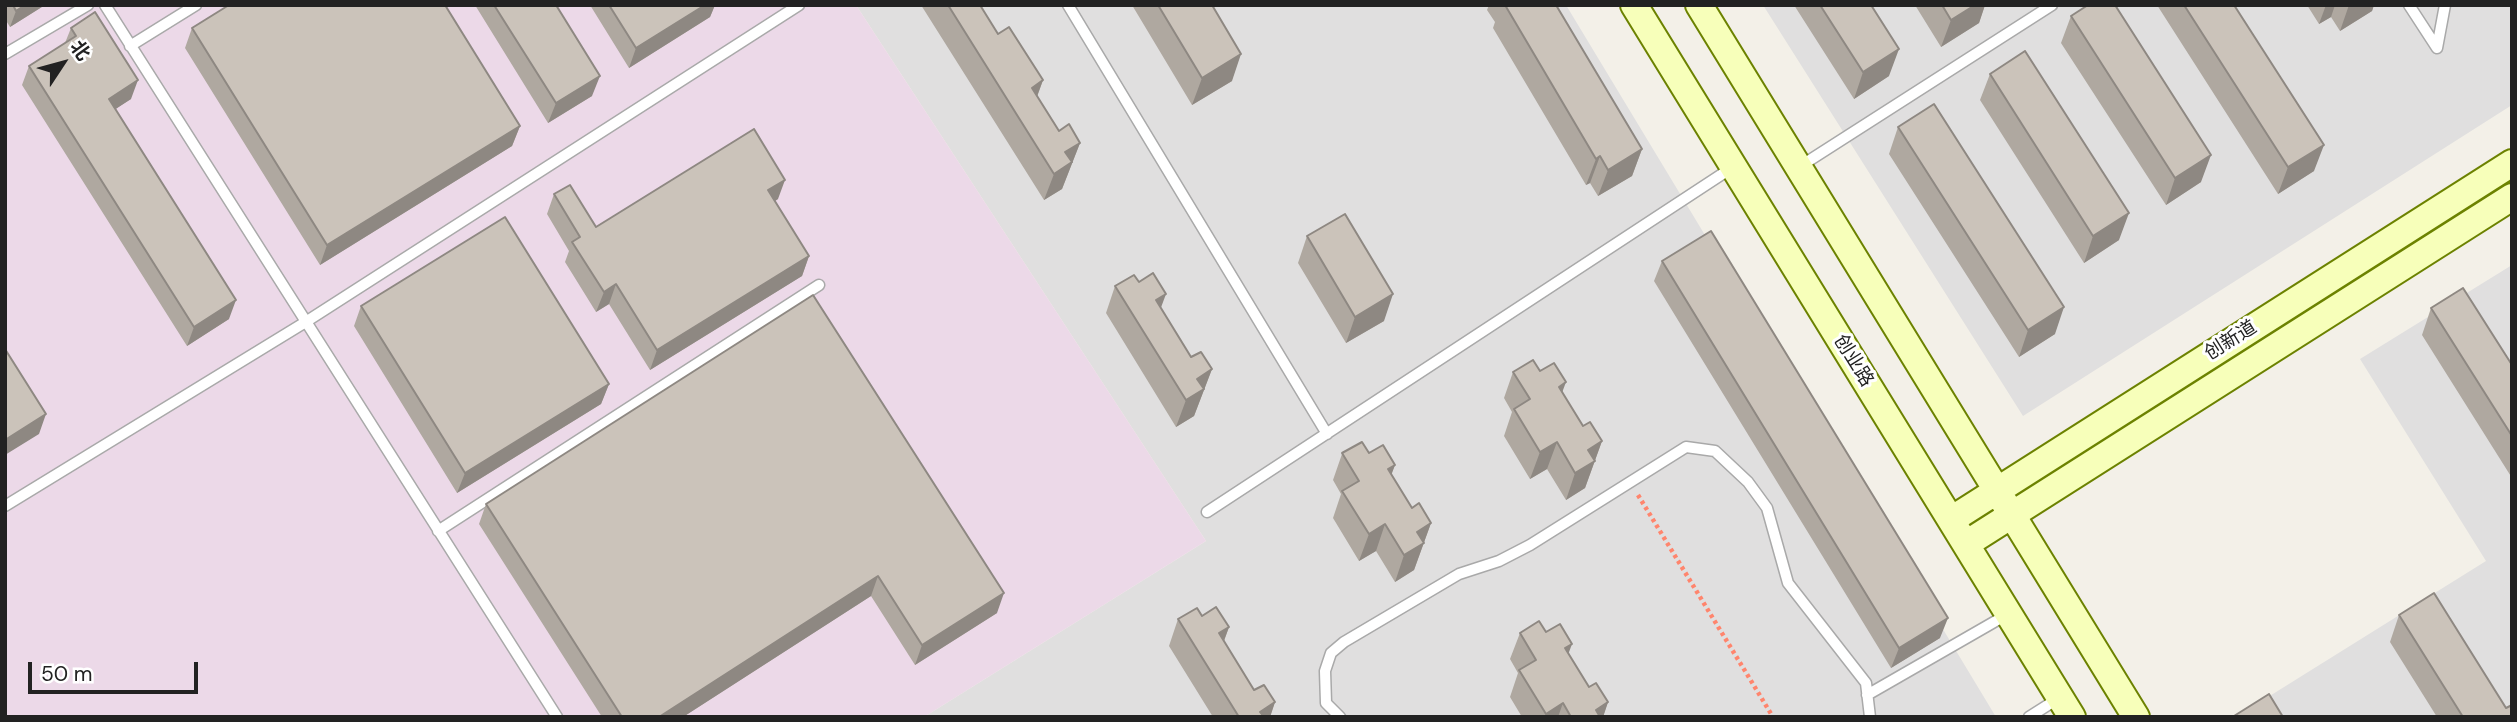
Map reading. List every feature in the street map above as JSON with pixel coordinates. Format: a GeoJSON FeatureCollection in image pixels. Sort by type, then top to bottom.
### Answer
{"type":"FeatureCollection","features":[{"type":"Feature","properties":{"kind":"main road","name":"创业路"},"geometry":{"type":"LineString","coordinates":[[1634,5],[2066,707]]}},
{"type":"Feature","properties":{"kind":"main road"},"geometry":{"type":"LineString","coordinates":[[1699,5],[2136,717]]}},
{"type":"Feature","properties":{"kind":"main road","name":"创新道"},"geometry":{"type":"LineString","coordinates":[[1951,520],[2512,163]]}},
{"type":"Feature","properties":{"kind":"main road","name":"创新道"},"geometry":{"type":"LineString","coordinates":[[1966,544],[2512,197]]}},
{"type":"Feature","properties":{"kind":"lane"},"geometry":{"type":"LineString","coordinates":[[5,54],[88,5]]}},
{"type":"Feature","properties":{"kind":"lane"},"geometry":{"type":"LineString","coordinates":[[105,5],[304,323],[557,717]]}},
{"type":"Feature","properties":{"kind":"lane"},"geometry":{"type":"LineString","coordinates":[[131,46],[196,5]]}},
{"type":"Feature","properties":{"kind":"lane"},"geometry":{"type":"LineString","coordinates":[[5,506],[304,323],[799,5]]}},
{"type":"Feature","properties":{"kind":"lane"},"geometry":{"type":"LineString","coordinates":[[1068,5],[1327,434]]}},
{"type":"Feature","properties":{"kind":"lane"},"geometry":{"type":"LineString","coordinates":[[1798,167],[2052,5]]}},
{"type":"Feature","properties":{"kind":"lane"},"geometry":{"type":"LineString","coordinates":[[2409,5],[2437,48],[2445,5]]}},
{"type":"Feature","properties":{"kind":"lane"},"geometry":{"type":"LineString","coordinates":[[1207,512],[1733,167]]}},
{"type":"Feature","properties":{"kind":"lane"},"geometry":{"type":"LineString","coordinates":[[438,531],[819,285]]}},
{"type":"Feature","properties":{"kind":"lane"},"geometry":{"type":"LineString","coordinates":[[1340,717],[1326,703],[1325,670],[1331,653],[1345,642],[1459,573],[1499,561],[1530,545],[1686,447],[1716,451],[1748,482],[1767,508],[1788,583],[1866,683],[1870,717]]}},
{"type":"Feature","properties":{"kind":"lane"},"geometry":{"type":"LineString","coordinates":[[1867,695],[2008,614]]}},
{"type":"Feature","properties":{"kind":"lane"},"geometry":{"type":"LineString","coordinates":[[2029,717],[2066,707]]}},
{"type":"Feature","properties":{"kind":"path"},"geometry":{"type":"LineString","coordinates":[[1630,482],[1773,717]]}},
{"type":"Feature","properties":{"kind":"shaded area"},"geometry":{"type":"Polygon","coordinates":[[[5,5],[856,5],[1206,541],[924,717],[5,717],[5,5]]]}},
{"type":"Feature","properties":{"kind":"shaded area"},"geometry":{"type":"Polygon","coordinates":[[[856,5],[1566,5],[1996,717],[924,717],[1206,541],[856,5]]]}},
{"type":"Feature","properties":{"kind":"shaded area"},"geometry":{"type":"Polygon","coordinates":[[[1763,5],[2512,5],[2512,105],[2023,416],[1763,5]]]}},
{"type":"Feature","properties":{"kind":"shaded area"},"geometry":{"type":"Polygon","coordinates":[[[2512,265],[2512,717],[2236,717],[2486,561],[2360,359],[2512,265]]]}},
{"type":"Feature","properties":{"kind":"building"},"geometry":{"type":"Polygon","coordinates":[[[13,5],[25,5],[16,11],[13,5]]]}},
{"type":"Feature","properties":{"kind":"building"},"geometry":{"type":"Polygon","coordinates":[[[229,5],[445,5],[520,126],[327,245],[192,28],[229,5]]]}},
{"type":"Feature","properties":{"kind":"building"},"geometry":{"type":"Polygon","coordinates":[[[494,5],[556,5],[600,76],[556,103],[494,5]]]}},
{"type":"Feature","properties":{"kind":"building"},"geometry":{"type":"Polygon","coordinates":[[[609,5],[705,5],[636,48],[609,5]]]}},
{"type":"Feature","properties":{"kind":"building"},"geometry":{"type":"Polygon","coordinates":[[[948,5],[980,5],[998,34],[1009,27],[1043,80],[1032,88],[1059,131],[1069,124],[1080,143],[1065,152],[1072,162],[1054,174],[948,5]]]}},
{"type":"Feature","properties":{"kind":"building"},"geometry":{"type":"Polygon","coordinates":[[[1158,5],[1212,5],[1241,54],[1202,78],[1158,5]]]}},
{"type":"Feature","properties":{"kind":"building"},"geometry":{"type":"Polygon","coordinates":[[[1505,5],[1556,5],[1642,149],[1608,170],[1600,156],[1596,159],[1505,5]]]}},
{"type":"Feature","properties":{"kind":"building"},"geometry":{"type":"Polygon","coordinates":[[[1820,5],[1871,5],[1899,49],[1863,72],[1820,5]]]}},
{"type":"Feature","properties":{"kind":"building"},"geometry":{"type":"Polygon","coordinates":[[[1942,5],[1975,5],[1951,20],[1942,5]]]}},
{"type":"Feature","properties":{"kind":"building"},"geometry":{"type":"Polygon","coordinates":[[[2088,5],[2115,5],[2211,155],[2175,178],[2071,16],[2088,5]]]}},
{"type":"Feature","properties":{"kind":"building"},"geometry":{"type":"Polygon","coordinates":[[[2184,5],[2234,5],[2324,145],[2288,167],[2184,5]]]}},
{"type":"Feature","properties":{"kind":"building"},"geometry":{"type":"Polygon","coordinates":[[[95,12],[138,80],[109,99],[236,300],[194,327],[29,66],[76,36],[71,28],[95,12]]]}},
{"type":"Feature","properties":{"kind":"building"},"geometry":{"type":"Polygon","coordinates":[[[2025,51],[2129,213],[2093,236],[1990,74],[2025,51]]]}},
{"type":"Feature","properties":{"kind":"building"},"geometry":{"type":"Polygon","coordinates":[[[1934,104],[2064,307],[2028,330],[1898,127],[1934,104]]]}},
{"type":"Feature","properties":{"kind":"building"},"geometry":{"type":"Polygon","coordinates":[[[754,129],[785,180],[768,190],[809,256],[657,350],[616,284],[604,292],[572,242],[580,237],[554,194],[570,185],[596,227],[754,129]]]}},
{"type":"Feature","properties":{"kind":"building"},"geometry":{"type":"Polygon","coordinates":[[[1345,214],[1393,294],[1355,317],[1307,236],[1345,214]]]}},
{"type":"Feature","properties":{"kind":"building"},"geometry":{"type":"Polygon","coordinates":[[[505,217],[609,384],[465,473],[361,306],[505,217]]]}},
{"type":"Feature","properties":{"kind":"building"},"geometry":{"type":"Polygon","coordinates":[[[1711,231],[1948,618],[1899,648],[1662,261],[1711,231]]]}},
{"type":"Feature","properties":{"kind":"building"},"geometry":{"type":"Polygon","coordinates":[[[1153,273],[1166,294],[1156,300],[1191,357],[1201,352],[1212,369],[1197,379],[1204,389],[1186,400],[1115,286],[1134,275],[1139,282],[1153,273]]]}},
{"type":"Feature","properties":{"kind":"building"},"geometry":{"type":"Polygon","coordinates":[[[2463,288],[2512,365],[2512,436],[2431,308],[2463,288]]]}},
{"type":"Feature","properties":{"kind":"building"},"geometry":{"type":"Polygon","coordinates":[[[813,295],[1004,593],[922,645],[878,576],[659,717],[622,717],[486,504],[813,295]]]}},
{"type":"Feature","properties":{"kind":"building"},"geometry":{"type":"Polygon","coordinates":[[[5,349],[46,414],[5,440],[5,349]]]}},
{"type":"Feature","properties":{"kind":"building"},"geometry":{"type":"Polygon","coordinates":[[[1533,360],[1540,371],[1554,363],[1566,382],[1559,387],[1583,426],[1590,422],[1602,441],[1588,450],[1595,461],[1575,473],[1557,442],[1540,452],[1514,409],[1530,399],[1513,372],[1533,360]]]}},
{"type":"Feature","properties":{"kind":"building"},"geometry":{"type":"Polygon","coordinates":[[[1362,442],[1369,453],[1383,445],[1395,465],[1388,469],[1412,508],[1419,503],[1431,523],[1417,532],[1424,543],[1404,555],[1385,524],[1369,534],[1342,491],[1359,481],[1342,453],[1362,442]]]}},
{"type":"Feature","properties":{"kind":"building"},"geometry":{"type":"Polygon","coordinates":[[[2434,593],[2506,708],[2512,705],[2512,717],[2463,717],[2399,615],[2434,593]]]}},
{"type":"Feature","properties":{"kind":"building"},"geometry":{"type":"Polygon","coordinates":[[[1216,607],[1229,627],[1219,633],[1254,690],[1264,685],[1275,702],[1260,712],[1264,717],[1239,717],[1178,619],[1197,608],[1202,616],[1216,607]]]}},
{"type":"Feature","properties":{"kind":"building"},"geometry":{"type":"Polygon","coordinates":[[[1539,621],[1546,632],[1560,624],[1572,644],[1565,648],[1589,687],[1596,683],[1608,702],[1596,710],[1600,717],[1571,717],[1563,703],[1546,714],[1519,670],[1536,660],[1520,633],[1539,621]]]}},
{"type":"Feature","properties":{"kind":"building"},"geometry":{"type":"Polygon","coordinates":[[[2269,694],[2283,717],[2234,716],[2269,694]]]}}]}
